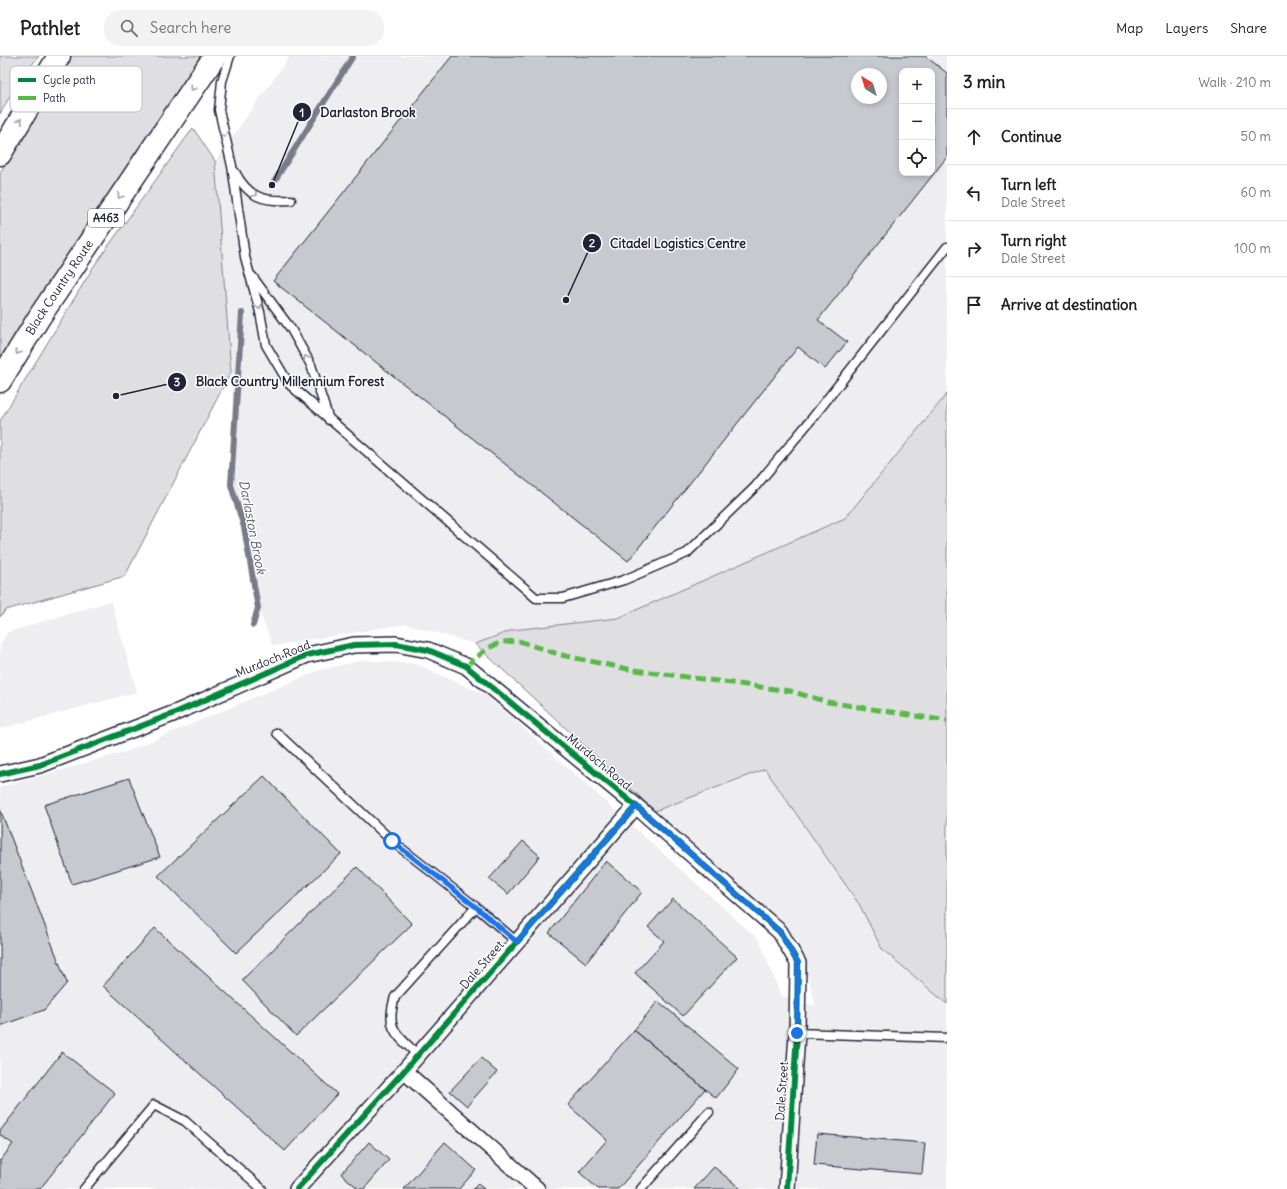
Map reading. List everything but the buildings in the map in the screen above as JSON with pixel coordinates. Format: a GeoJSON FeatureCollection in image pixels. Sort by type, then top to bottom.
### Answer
{"type":"FeatureCollection","features":[{"type":"Feature","properties":{"kind":"highway"},"geometry":{"type":"LineString","coordinates":[[53,66],[59,56]]}},
{"type":"Feature","properties":{"kind":"highway","name":"Black Country Route"},"geometry":{"type":"LineString","coordinates":[[0,381],[40,316],[214,56]]}},
{"type":"Feature","properties":{"kind":"highway"},"geometry":{"type":"LineString","coordinates":[[0,154],[25,112]]}},
{"type":"Feature","properties":{"kind":"street","name":"Murdoch Road"},"geometry":{"type":"LineString","coordinates":[[0,774],[40,765],[175,713],[307,655],[354,645],[396,644],[428,650],[466,666],[636,806]]}},
{"type":"Feature","properties":{"kind":"street","name":"Dale Street"},"geometry":{"type":"LineString","coordinates":[[297,1189],[404,1071],[636,806],[780,932],[798,963],[797,1033],[787,1189]]}},
{"type":"Feature","properties":{"kind":"street"},"geometry":{"type":"LineString","coordinates":[[404,1071],[537,1189]]}},
{"type":"Feature","properties":{"kind":"lane"},"geometry":{"type":"LineString","coordinates":[[230,56],[222,82],[219,110],[232,166],[245,257],[260,312],[266,345],[289,384],[536,598],[563,598],[624,580],[688,553],[755,487],[810,421],[947,247]]}},
{"type":"Feature","properties":{"kind":"lane"},"geometry":{"type":"LineString","coordinates":[[232,166],[242,186],[257,197],[275,201],[291,200]]}},
{"type":"Feature","properties":{"kind":"lane"},"geometry":{"type":"LineString","coordinates":[[248,270],[290,329],[310,365],[329,420]]}},
{"type":"Feature","properties":{"kind":"lane"},"geometry":{"type":"LineString","coordinates":[[277,733],[392,841],[476,907],[517,942]]}},
{"type":"Feature","properties":{"kind":"lane"},"geometry":{"type":"LineString","coordinates":[[418,1055],[394,1032],[390,1014],[395,997],[476,907]]}},
{"type":"Feature","properties":{"kind":"lane"},"geometry":{"type":"LineString","coordinates":[[797,1033],[947,1038]]}},
{"type":"Feature","properties":{"kind":"lane"},"geometry":{"type":"LineString","coordinates":[[84,1189],[154,1104],[185,1122],[262,1189]]}},
{"type":"Feature","properties":{"kind":"lane"},"geometry":{"type":"LineString","coordinates":[[641,1189],[709,1112]]}},
{"type":"Feature","properties":{"kind":"shaded area"},"geometry":{"type":"Polygon","coordinates":[[[0,56],[39,56],[31,66],[10,66],[10,96],[0,114],[0,56]]]}},
{"type":"Feature","properties":{"kind":"shaded area"},"geometry":{"type":"Polygon","coordinates":[[[70,56],[203,56],[0,362],[0,173],[35,112],[142,112],[142,66],[63,66],[70,56]]]}},
{"type":"Feature","properties":{"kind":"shaded area"},"geometry":{"type":"Polygon","coordinates":[[[290,56],[947,56],[947,394],[845,518],[618,618],[513,630],[475,644],[406,624],[273,646],[258,608],[244,527],[231,485],[235,430],[215,161],[290,56]]]}},
{"type":"Feature","properties":{"kind":"shaded area"},"geometry":{"type":"Polygon","coordinates":[[[193,128],[215,161],[231,372],[125,576],[6,610],[0,617],[0,421],[94,266],[193,128]]]}},
{"type":"Feature","properties":{"kind":"shaded area"},"geometry":{"type":"Polygon","coordinates":[[[947,394],[947,1004],[882,949],[859,904],[765,769],[655,811],[475,644],[513,630],[618,618],[845,518],[947,394]]]}},
{"type":"Feature","properties":{"kind":"shaded area"},"geometry":{"type":"Polygon","coordinates":[[[111,601],[137,692],[0,729],[0,645],[8,632],[111,601]]]}},
{"type":"Feature","properties":{"kind":"shaded area"},"geometry":{"type":"Polygon","coordinates":[[[364,660],[416,664],[488,696],[759,940],[781,996],[816,1006],[798,940],[655,811],[765,769],[859,904],[882,949],[947,1004],[947,1189],[0,1189],[0,787],[125,752],[320,670],[364,660]]]}},
{"type":"Feature","properties":{"kind":"waterway","name":"Darlaston Brook"},"geometry":{"type":"LineString","coordinates":[[272,185],[353,56]]}},
{"type":"Feature","properties":{"kind":"waterway","name":"Darlaston Brook"},"geometry":{"type":"LineString","coordinates":[[242,313],[231,485],[244,527],[258,608],[253,625]]}},
{"type":"Feature","properties":{"kind":"marked path"},"geometry":{"type":"LineString","coordinates":[[466,666],[488,648],[502,642],[519,641],[561,655],[628,669],[790,691],[828,702],[947,721]]}},
{"type":"Feature","properties":{"kind":"cycle path"},"geometry":{"type":"LineString","coordinates":[[0,774],[40,765],[175,713],[307,655],[354,645],[396,644],[428,650],[466,666],[636,806]]}},
{"type":"Feature","properties":{"kind":"cycle path"},"geometry":{"type":"LineString","coordinates":[[297,1189],[404,1071],[636,806],[780,932],[798,963],[797,1033],[787,1189]]}},
{"type":"Feature","properties":{"kind":"place","name":"Darlaston Brook"},"geometry":{"type":"Point","coordinates":[272,185]}},
{"type":"Feature","properties":{"kind":"place","name":"Citadel Logistics Centre"},"geometry":{"type":"Point","coordinates":[566,300]}},
{"type":"Feature","properties":{"kind":"place","name":"Black Country Millennium Forest"},"geometry":{"type":"Point","coordinates":[116,396]}},
{"type":"Feature","properties":{"kind":"route"},"geometry":{"type":"LineString","coordinates":[[392,841],[476,907],[517,942],[636,806],[780,932],[798,963],[797,1033]]}}]}
